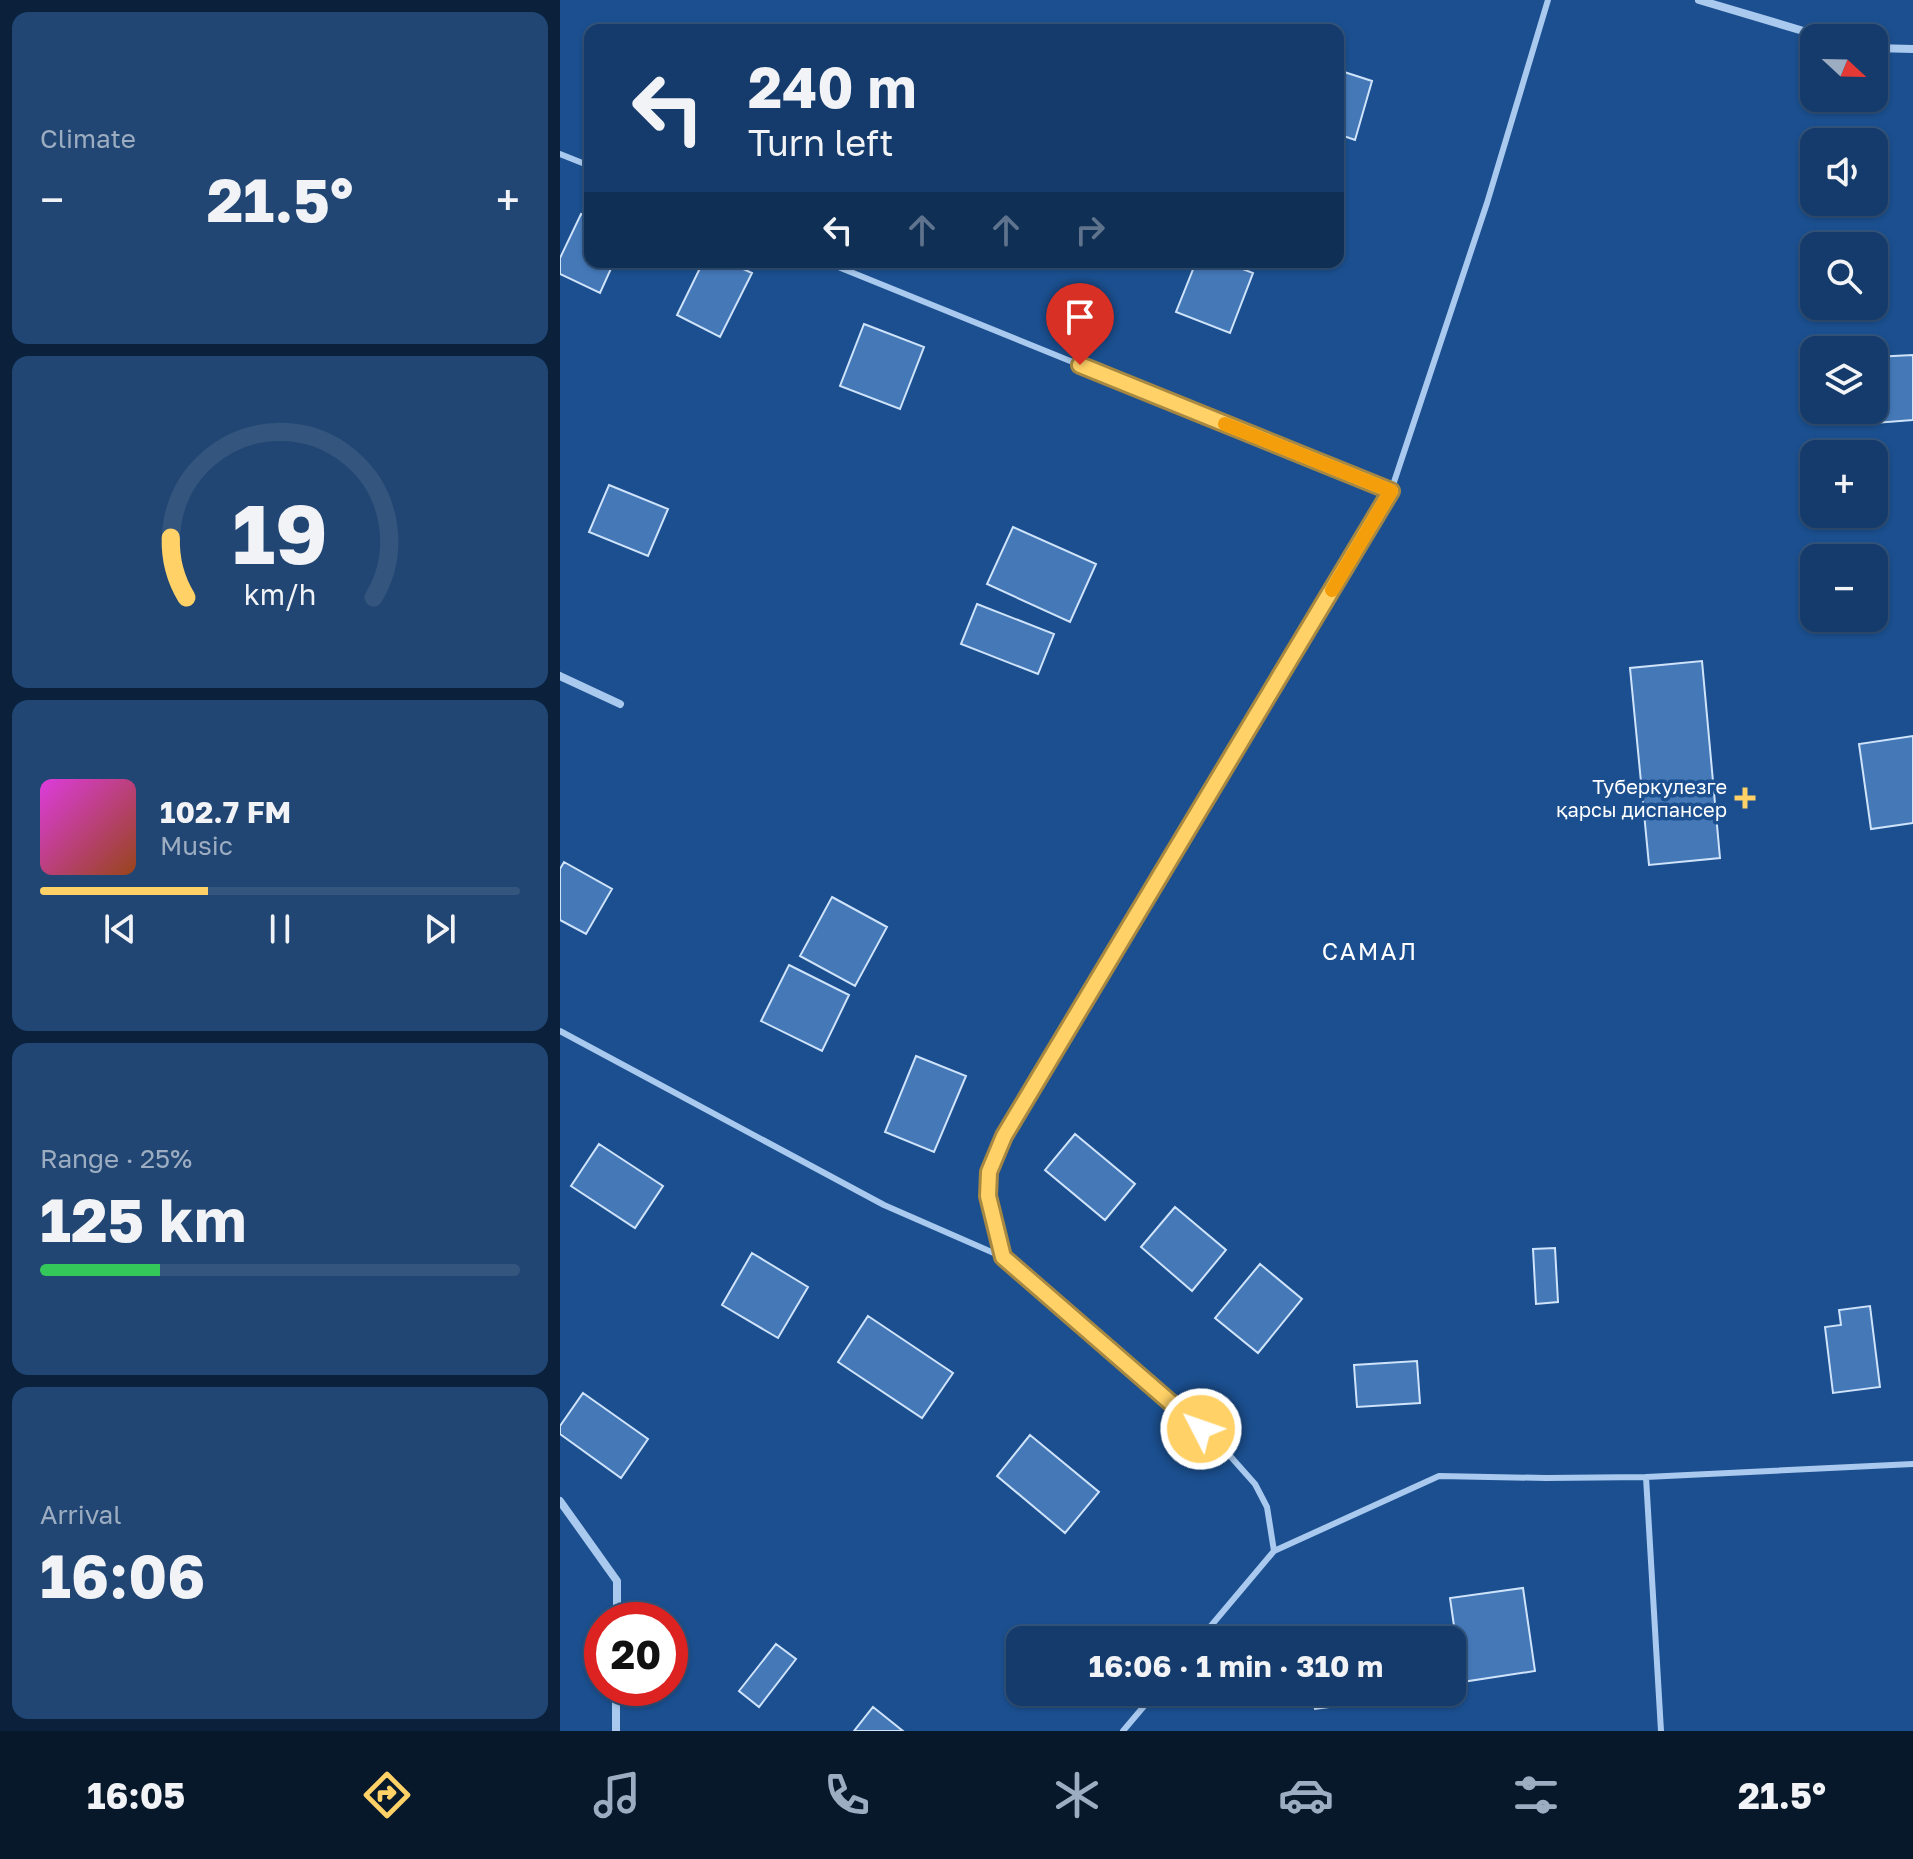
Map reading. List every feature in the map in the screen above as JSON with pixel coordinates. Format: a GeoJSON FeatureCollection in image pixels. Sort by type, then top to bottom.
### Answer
{"type":"FeatureCollection","features":[{"type":"Feature","properties":{"kind":"street"},"geometry":{"type":"LineString","coordinates":[[1699,0],[1800,30]]}},
{"type":"Feature","properties":{"kind":"street"},"geometry":{"type":"LineString","coordinates":[[1888,48],[1913,49]]}},
{"type":"Feature","properties":{"kind":"street"},"geometry":{"type":"LineString","coordinates":[[560,676],[620,704]]}},
{"type":"Feature","properties":{"kind":"street"},"geometry":{"type":"LineString","coordinates":[[560,1501],[617,1581],[617,1602]]}},
{"type":"Feature","properties":{"kind":"street"},"geometry":{"type":"LineString","coordinates":[[616,1706],[616,1731]]}},
{"type":"Feature","properties":{"kind":"lane"},"geometry":{"type":"LineString","coordinates":[[1003,1257],[988,1196],[989,1172],[1004,1136],[1391,491],[1487,203],[1548,0]]}},
{"type":"Feature","properties":{"kind":"lane"},"geometry":{"type":"LineString","coordinates":[[560,154],[584,164]]}},
{"type":"Feature","properties":{"kind":"lane"},"geometry":{"type":"LineString","coordinates":[[841,268],[1391,491]]}},
{"type":"Feature","properties":{"kind":"lane"},"geometry":{"type":"LineString","coordinates":[[560,1031],[884,1205],[1003,1257],[1223,1448],[1255,1484],[1267,1507],[1274,1551]]}},
{"type":"Feature","properties":{"kind":"lane"},"geometry":{"type":"LineString","coordinates":[[1211,1626],[1274,1551],[1439,1476],[1646,1477],[1913,1464]]}},
{"type":"Feature","properties":{"kind":"lane"},"geometry":{"type":"LineString","coordinates":[[1646,1477],[1661,1731]]}},
{"type":"Feature","properties":{"kind":"lane"},"geometry":{"type":"LineString","coordinates":[[1123,1731],[1144,1706]]}},
{"type":"Feature","properties":{"kind":"building"},"geometry":{"type":"Polygon","coordinates":[[[1344,72],[1372,81],[1355,140],[1344,136],[1344,72]]]}},
{"type":"Feature","properties":{"kind":"building"},"geometry":{"type":"Polygon","coordinates":[[[581,214],[584,215],[584,268],[611,268],[600,293],[560,274],[560,258],[581,214]]]}},
{"type":"Feature","properties":{"kind":"building"},"geometry":{"type":"Polygon","coordinates":[[[700,268],[741,268],[752,273],[720,337],[677,315],[700,268]]]}},
{"type":"Feature","properties":{"kind":"building"},"geometry":{"type":"Polygon","coordinates":[[[1194,268],[1240,268],[1253,273],[1230,333],[1176,312],[1194,268]]]}},
{"type":"Feature","properties":{"kind":"building"},"geometry":{"type":"Polygon","coordinates":[[[864,324],[924,347],[900,409],[840,386],[864,324]]]}},
{"type":"Feature","properties":{"kind":"building"},"geometry":{"type":"Polygon","coordinates":[[[1913,355],[1913,420],[1888,422],[1888,356],[1913,355]]]}},
{"type":"Feature","properties":{"kind":"building"},"geometry":{"type":"Polygon","coordinates":[[[609,485],[668,509],[648,556],[589,532],[609,485]]]}},
{"type":"Feature","properties":{"kind":"building"},"geometry":{"type":"Polygon","coordinates":[[[1013,527],[1096,564],[1070,622],[987,584],[1013,527]]]}},
{"type":"Feature","properties":{"kind":"building"},"geometry":{"type":"Polygon","coordinates":[[[977,604],[1054,634],[1038,674],[961,644],[977,604]]]}},
{"type":"Feature","properties":{"kind":"building"},"geometry":{"type":"Polygon","coordinates":[[[1702,661],[1720,858],[1649,865],[1630,668],[1702,661]]]}},
{"type":"Feature","properties":{"kind":"building"},"geometry":{"type":"Polygon","coordinates":[[[1913,736],[1913,823],[1871,829],[1859,744],[1913,736]]]}},
{"type":"Feature","properties":{"kind":"building"},"geometry":{"type":"Polygon","coordinates":[[[564,862],[612,889],[586,934],[560,920],[560,869],[564,862]]]}},
{"type":"Feature","properties":{"kind":"building"},"geometry":{"type":"Polygon","coordinates":[[[832,897],[887,927],[855,986],[800,956],[832,897]]]}},
{"type":"Feature","properties":{"kind":"building"},"geometry":{"type":"Polygon","coordinates":[[[789,965],[849,995],[822,1051],[761,1021],[789,965]]]}},
{"type":"Feature","properties":{"kind":"building"},"geometry":{"type":"Polygon","coordinates":[[[916,1056],[966,1076],[934,1152],[885,1132],[916,1056]]]}},
{"type":"Feature","properties":{"kind":"building"},"geometry":{"type":"Polygon","coordinates":[[[1075,1134],[1135,1184],[1105,1220],[1045,1170],[1075,1134]]]}},
{"type":"Feature","properties":{"kind":"building"},"geometry":{"type":"Polygon","coordinates":[[[599,1144],[663,1186],[635,1228],[571,1186],[599,1144]]]}},
{"type":"Feature","properties":{"kind":"building"},"geometry":{"type":"Polygon","coordinates":[[[1175,1207],[1226,1250],[1192,1291],[1141,1247],[1175,1207]]]}},
{"type":"Feature","properties":{"kind":"building"},"geometry":{"type":"Polygon","coordinates":[[[1555,1248],[1558,1302],[1536,1304],[1533,1249],[1555,1248]]]}},
{"type":"Feature","properties":{"kind":"building"},"geometry":{"type":"Polygon","coordinates":[[[752,1253],[808,1287],[778,1338],[722,1305],[752,1253]]]}},
{"type":"Feature","properties":{"kind":"building"},"geometry":{"type":"Polygon","coordinates":[[[1260,1264],[1302,1299],[1258,1353],[1215,1318],[1260,1264]]]}},
{"type":"Feature","properties":{"kind":"building"},"geometry":{"type":"Polygon","coordinates":[[[1870,1306],[1880,1387],[1833,1393],[1825,1327],[1841,1325],[1839,1310],[1870,1306]]]}},
{"type":"Feature","properties":{"kind":"building"},"geometry":{"type":"Polygon","coordinates":[[[868,1316],[953,1373],[922,1418],[838,1362],[868,1316]]]}},
{"type":"Feature","properties":{"kind":"building"},"geometry":{"type":"Polygon","coordinates":[[[1417,1361],[1420,1403],[1357,1407],[1354,1365],[1417,1361]]]}},
{"type":"Feature","properties":{"kind":"building"},"geometry":{"type":"Polygon","coordinates":[[[583,1393],[648,1439],[621,1478],[560,1434],[560,1426],[583,1393]]]}},
{"type":"Feature","properties":{"kind":"building"},"geometry":{"type":"Polygon","coordinates":[[[1030,1435],[1099,1492],[1065,1533],[997,1476],[1030,1435]]]}},
{"type":"Feature","properties":{"kind":"building"},"geometry":{"type":"Polygon","coordinates":[[[1523,1588],[1535,1671],[1466,1681],[1466,1626],[1454,1626],[1450,1598],[1523,1588]]]}},
{"type":"Feature","properties":{"kind":"building"},"geometry":{"type":"Polygon","coordinates":[[[776,1644],[796,1659],[759,1707],[739,1691],[776,1644]]]}},
{"type":"Feature","properties":{"kind":"building"},"geometry":{"type":"Polygon","coordinates":[[[873,1707],[903,1731],[854,1731],[873,1707]]]}},
{"type":"Feature","properties":{"kind":"slow traffic"},"geometry":{"type":"LineString","coordinates":[[1225,424],[1391,491],[1332,590]]}},
{"type":"Feature","properties":{"kind":"place","name":"Туберкулезге қарсы диспансер"},"geometry":{"type":"Point","coordinates":[1745,798]}},
{"type":"Feature","properties":{"kind":"district","name":"САМАЛ"},"geometry":{"type":"Point","coordinates":[1370,950]}},
{"type":"Feature","properties":{"kind":"route"},"geometry":{"type":"LineString","coordinates":[[1080,365],[1391,491],[1004,1136],[989,1172],[988,1196],[1003,1257],[1201,1429]]}}]}
